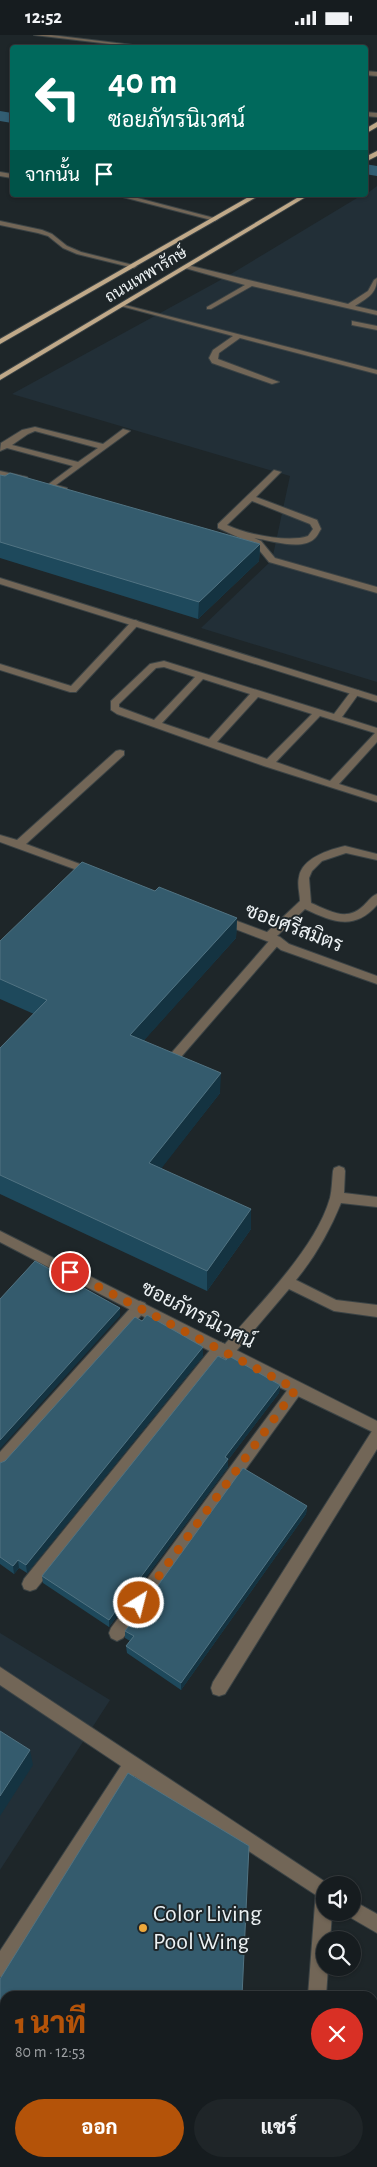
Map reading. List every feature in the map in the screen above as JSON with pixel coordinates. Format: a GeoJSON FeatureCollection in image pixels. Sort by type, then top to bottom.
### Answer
{"type":"FeatureCollection","features":[{"type":"Feature","properties":{"kind":"main road","name":"ถนนเทพารักษ์"},"geometry":{"type":"LineString","coordinates":[[0,342],[254,197]]}},
{"type":"Feature","properties":{"kind":"main road","name":"ถนนเทพารักษ์"},"geometry":{"type":"LineString","coordinates":[[0,378],[303,197]]}},
{"type":"Feature","properties":{"kind":"street"},"geometry":{"type":"LineString","coordinates":[[37,35],[128,45]]}},
{"type":"Feature","properties":{"kind":"street"},"geometry":{"type":"LineString","coordinates":[[126,197],[215,219]]}},
{"type":"Feature","properties":{"kind":"street"},"geometry":{"type":"LineString","coordinates":[[0,223],[40,231],[50,235],[65,247],[79,253],[134,266]]}},
{"type":"Feature","properties":{"kind":"street"},"geometry":{"type":"LineString","coordinates":[[187,267],[377,313]]}},
{"type":"Feature","properties":{"kind":"street"},"geometry":{"type":"LineString","coordinates":[[350,307],[374,293],[377,279]]}},
{"type":"Feature","properties":{"kind":"street"},"geometry":{"type":"LineString","coordinates":[[209,308],[251,284]]}},
{"type":"Feature","properties":{"kind":"street"},"geometry":{"type":"LineString","coordinates":[[123,305],[377,372]]}},
{"type":"Feature","properties":{"kind":"street"},"geometry":{"type":"LineString","coordinates":[[355,323],[377,328]]}},
{"type":"Feature","properties":{"kind":"street"},"geometry":{"type":"LineString","coordinates":[[238,336],[216,352],[213,358],[216,361],[275,382]]}},
{"type":"Feature","properties":{"kind":"street"},"geometry":{"type":"LineString","coordinates":[[2,447],[25,432],[35,429],[105,447]]}},
{"type":"Feature","properties":{"kind":"street"},"geometry":{"type":"LineString","coordinates":[[42,484],[80,465],[126,431]]}},
{"type":"Feature","properties":{"kind":"street"},"geometry":{"type":"LineString","coordinates":[[2,447],[80,465]]}},
{"type":"Feature","properties":{"kind":"street"},"geometry":{"type":"LineString","coordinates":[[277,472],[221,526],[258,543],[272,560],[377,590]]}},
{"type":"Feature","properties":{"kind":"street"},"geometry":{"type":"LineString","coordinates":[[0,473],[76,493]]}},
{"type":"Feature","properties":{"kind":"street"},"geometry":{"type":"LineString","coordinates":[[240,535],[256,535],[293,544],[311,539],[317,529],[314,521],[250,497]]}},
{"type":"Feature","properties":{"kind":"street"},"geometry":{"type":"LineString","coordinates":[[0,581],[377,699]]}},
{"type":"Feature","properties":{"kind":"street"},"geometry":{"type":"LineString","coordinates":[[0,667],[73,690],[135,623]]}},
{"type":"Feature","properties":{"kind":"street"},"geometry":{"type":"LineString","coordinates":[[377,731],[164,664],[153,666],[114,703],[114,708],[120,712],[155,725],[377,799]]}},
{"type":"Feature","properties":{"kind":"street"},"geometry":{"type":"LineString","coordinates":[[155,725],[202,675]]}},
{"type":"Feature","properties":{"kind":"street"},"geometry":{"type":"LineString","coordinates":[[210,744],[257,692]]}},
{"type":"Feature","properties":{"kind":"street"},"geometry":{"type":"LineString","coordinates":[[336,718],[355,692]]}},
{"type":"Feature","properties":{"kind":"street"},"geometry":{"type":"LineString","coordinates":[[268,764],[319,712]]}},
{"type":"Feature","properties":{"kind":"street"},"geometry":{"type":"LineString","coordinates":[[332,785],[377,736]]}},
{"type":"Feature","properties":{"kind":"street"},"geometry":{"type":"LineString","coordinates":[[18,845],[120,753]]}},
{"type":"Feature","properties":{"kind":"street"},"geometry":{"type":"LineString","coordinates":[[0,839],[101,876]]}},
{"type":"Feature","properties":{"kind":"street"},"geometry":{"type":"LineString","coordinates":[[171,1061],[272,939],[304,904],[307,898],[304,878],[307,870],[318,859],[345,849],[377,857]]}},
{"type":"Feature","properties":{"kind":"street"},"geometry":{"type":"LineString","coordinates":[[304,904],[342,919],[352,919],[361,915],[377,898]]}},
{"type":"Feature","properties":{"kind":"street","name":"ซอยศรีสมิตร"},"geometry":{"type":"LineString","coordinates":[[213,917],[272,939],[285,947],[377,980]]}},
{"type":"Feature","properties":{"kind":"street"},"geometry":{"type":"LineString","coordinates":[[30,1585],[223,1350],[304,1261],[328,1219],[337,1197],[339,1171]]}},
{"type":"Feature","properties":{"kind":"street"},"geometry":{"type":"LineString","coordinates":[[337,1197],[377,1202]]}},
{"type":"Feature","properties":{"kind":"street","name":"ซอยภัทรนิเวศน์"},"geometry":{"type":"LineString","coordinates":[[0,1237],[377,1429]]}},
{"type":"Feature","properties":{"kind":"street"},"geometry":{"type":"LineString","coordinates":[[286,1281],[334,1305],[377,1311]]}},
{"type":"Feature","properties":{"kind":"street"},"geometry":{"type":"LineString","coordinates":[[0,1463],[140,1307]]}},
{"type":"Feature","properties":{"kind":"street"},"geometry":{"type":"LineString","coordinates":[[117,1633],[296,1389]]}},
{"type":"Feature","properties":{"kind":"street"},"geometry":{"type":"LineString","coordinates":[[219,1689],[377,1436]]}},
{"type":"Feature","properties":{"kind":"street"},"geometry":{"type":"LineString","coordinates":[[0,1675],[316,1885]]}},
{"type":"Feature","properties":{"kind":"street"},"geometry":{"type":"LineString","coordinates":[[0,1968],[132,1764]]}},
{"type":"Feature","properties":{"kind":"street"},"geometry":{"type":"LineString","coordinates":[[361,1914],[377,1924]]}},
{"type":"Feature","properties":{"kind":"street"},"geometry":{"type":"LineString","coordinates":[[317,1991],[323,1921]]}},
{"type":"Feature","properties":{"kind":"shaded area"},"geometry":{"type":"Polygon","coordinates":[[[377,186],[377,682],[201,628],[272,560],[290,476],[12,394],[226,277],[359,197],[368,197],[368,193],[377,186]]]}},
{"type":"Feature","properties":{"kind":"shaded area"},"geometry":{"type":"Polygon","coordinates":[[[0,1633],[110,1700],[0,1870],[0,1633]]]}},
{"type":"Feature","properties":{"kind":"building"},"geometry":{"type":"Polygon","coordinates":[[[10,473],[260,544],[199,602],[0,542],[0,475],[5,476],[10,473]]]}},
{"type":"Feature","properties":{"kind":"building"},"geometry":{"type":"Polygon","coordinates":[[[82,862],[155,891],[159,887],[237,918],[130,1035],[221,1073],[149,1163],[251,1209],[207,1271],[0,1175],[0,1048],[47,1000],[0,979],[0,941],[82,862]]]}},
{"type":"Feature","properties":{"kind":"building"},"geometry":{"type":"Polygon","coordinates":[[[35,1261],[120,1308],[0,1440],[0,1299],[35,1261]]]}},
{"type":"Feature","properties":{"kind":"building"},"geometry":{"type":"Polygon","coordinates":[[[147,1315],[203,1347],[26,1565],[18,1560],[13,1566],[0,1557],[0,1463],[5,1461],[135,1317],[142,1321],[147,1315]]]}},
{"type":"Feature","properties":{"kind":"building"},"geometry":{"type":"Polygon","coordinates":[[[218,1356],[226,1360],[229,1356],[280,1385],[225,1457],[228,1459],[109,1620],[42,1576],[218,1356]]]}},
{"type":"Feature","properties":{"kind":"building"},"geometry":{"type":"Polygon","coordinates":[[[243,1468],[307,1506],[181,1683],[126,1646],[134,1636],[125,1631],[243,1468]]]}},
{"type":"Feature","properties":{"kind":"building"},"geometry":{"type":"Polygon","coordinates":[[[0,1731],[30,1750],[0,1796],[0,1731]]]}},
{"type":"Feature","properties":{"kind":"building","name":"Color Living Pool Wing"},"geometry":{"type":"Polygon","coordinates":[[[128,1773],[249,1846],[242,1991],[0,1991],[0,1979],[128,1773]]]}},
{"type":"Feature","properties":{"kind":"waterway"},"geometry":{"type":"LineString","coordinates":[[0,116],[10,118]]}},
{"type":"Feature","properties":{"kind":"waterway"},"geometry":{"type":"LineString","coordinates":[[368,170],[377,171]]}},
{"type":"Feature","properties":{"kind":"place","name":"Color Living Pool Wing"},"geometry":{"type":"Point","coordinates":[143,1928]}},
{"type":"Feature","properties":{"kind":"route"},"geometry":{"type":"LineString","coordinates":[[70,1272],[296,1389],[139,1603]]}}]}
